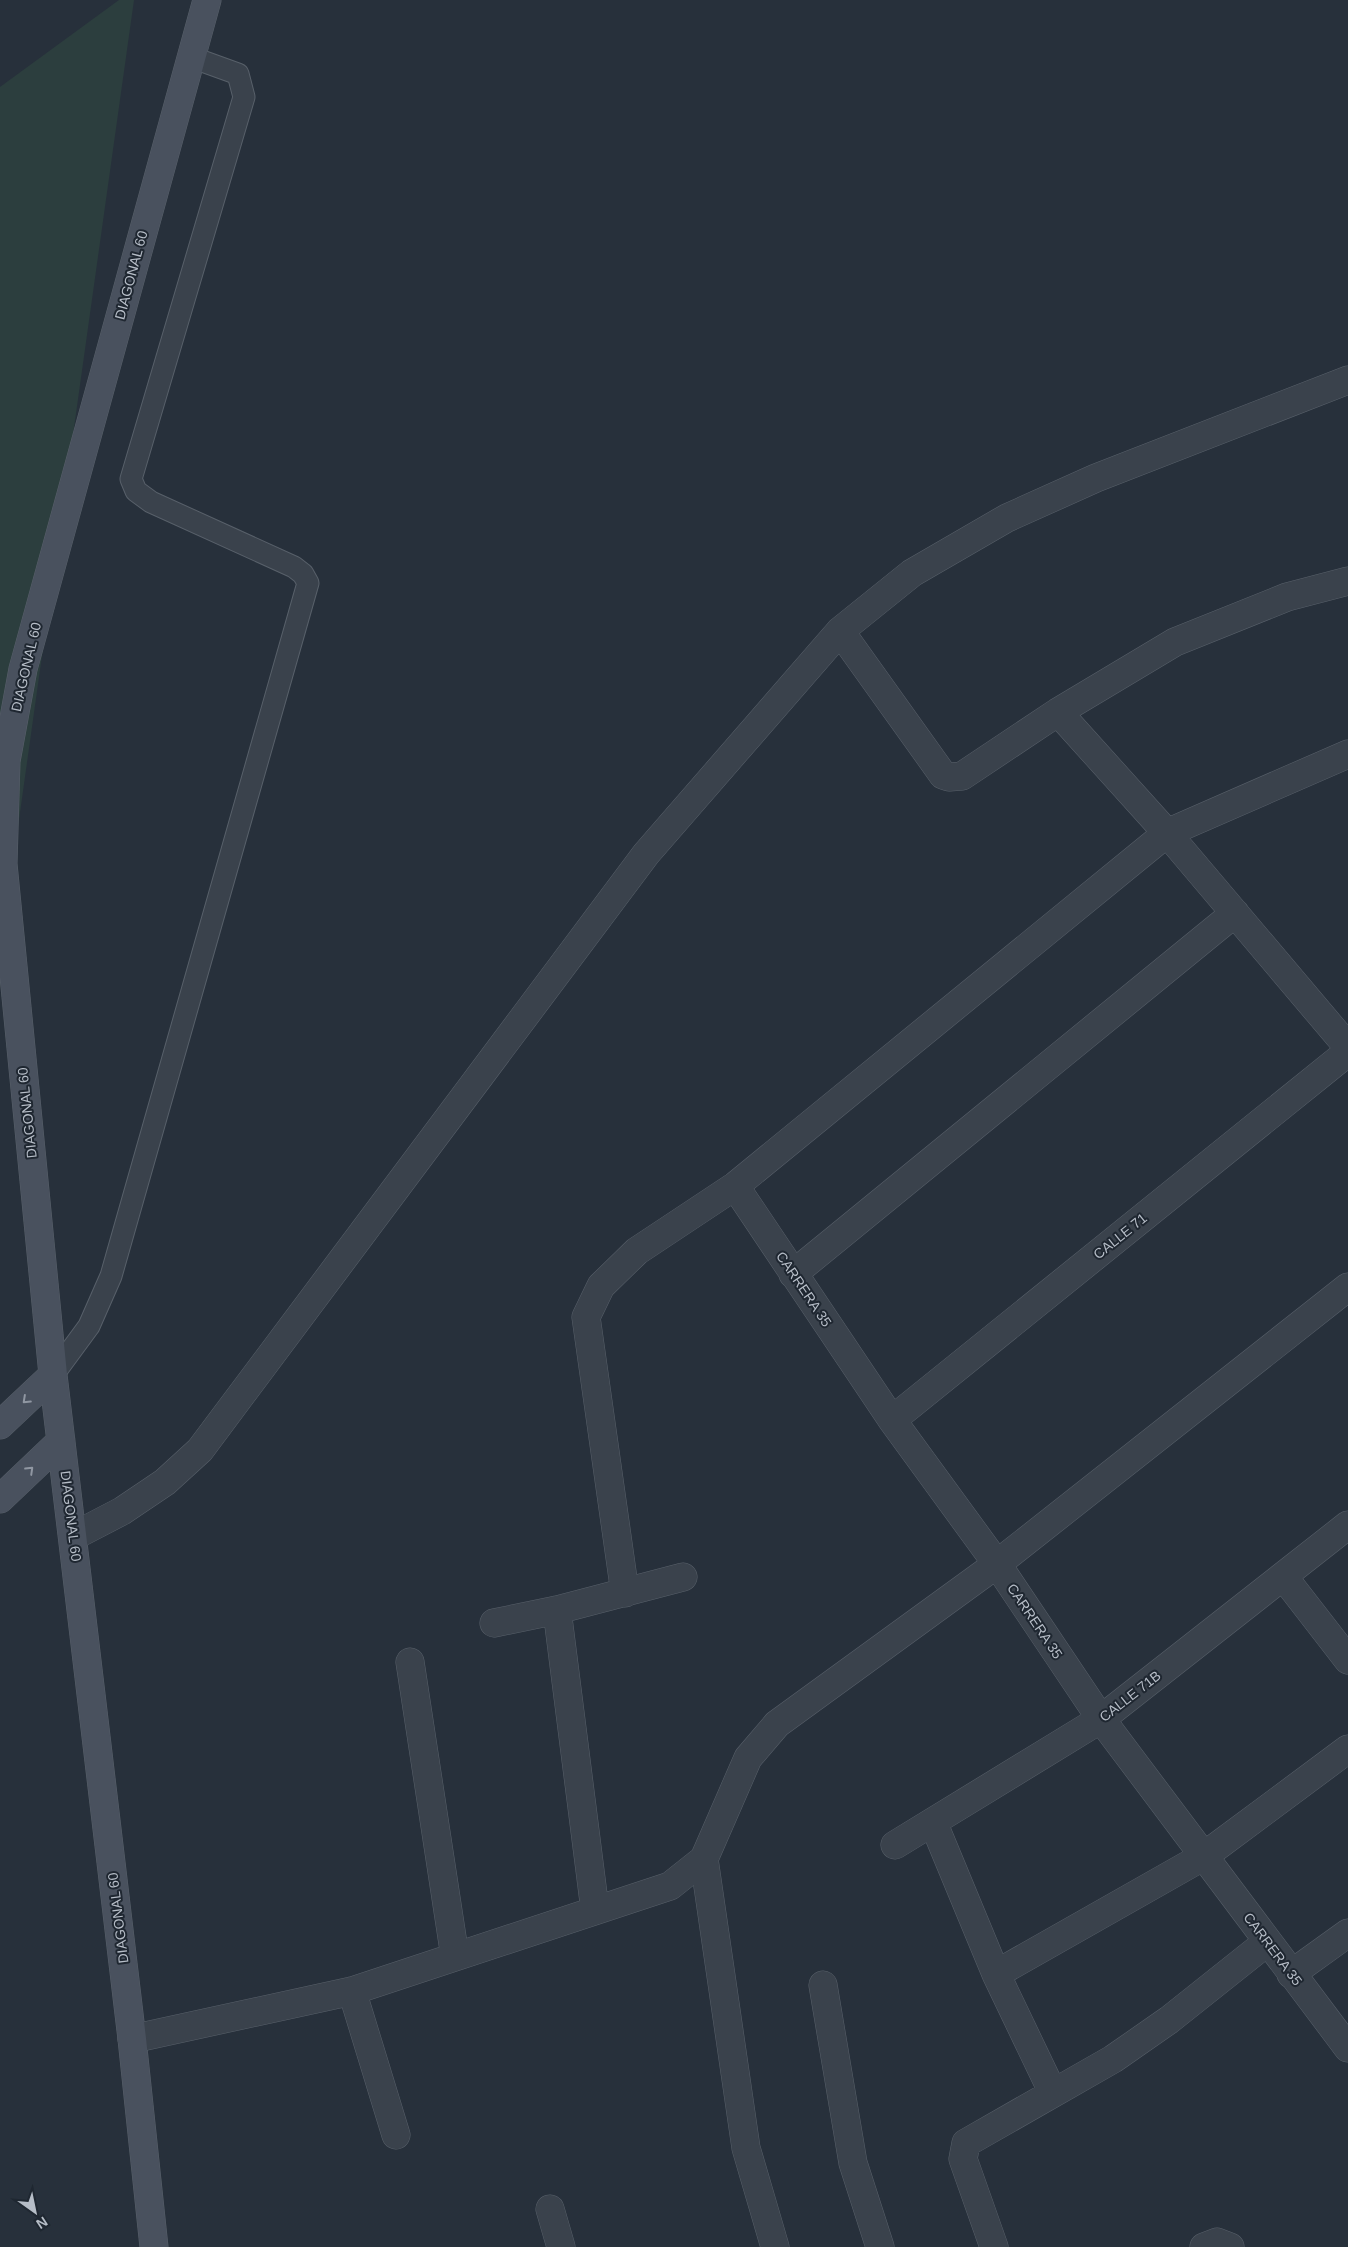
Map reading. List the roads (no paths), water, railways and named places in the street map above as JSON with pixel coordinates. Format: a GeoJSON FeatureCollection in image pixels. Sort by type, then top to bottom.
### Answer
{"type":"FeatureCollection","features":[{"type":"Feature","properties":{"kind":"main road","name":"DIAGONAL 60"},"geometry":{"type":"LineString","coordinates":[[154,2247],[74,1536],[53,1375],[3,864],[6,761],[23,669],[207,0]]}},
{"type":"Feature","properties":{"kind":"main road"},"geometry":{"type":"LineString","coordinates":[[0,1425],[53,1375]]}},
{"type":"Feature","properties":{"kind":"main road"},"geometry":{"type":"LineString","coordinates":[[0,1499],[61,1441]]}},
{"type":"Feature","properties":{"kind":"street"},"geometry":{"type":"LineString","coordinates":[[74,1536],[122,1510],[165,1482],[200,1450],[646,854],[840,631],[912,573],[1007,518],[1096,478],[1348,380]]}},
{"type":"Feature","properties":{"kind":"street"},"geometry":{"type":"LineString","coordinates":[[840,631],[943,775],[949,777],[962,776],[1058,712],[1175,642],[1287,597],[1348,581]]}},
{"type":"Feature","properties":{"kind":"street"},"geometry":{"type":"LineString","coordinates":[[1058,712],[1166,833],[1348,1047]]}},
{"type":"Feature","properties":{"kind":"street"},"geometry":{"type":"LineString","coordinates":[[625,1593],[586,1316],[601,1286],[638,1251],[735,1186],[1166,833],[1348,754]]}},
{"type":"Feature","properties":{"kind":"street"},"geometry":{"type":"LineString","coordinates":[[793,1274],[1235,914]]}},
{"type":"Feature","properties":{"kind":"street","name":"CALLE 71"},"geometry":{"type":"LineString","coordinates":[[892,1420],[1348,1052]]}},
{"type":"Feature","properties":{"kind":"street","name":"CARRERA 35"},"geometry":{"type":"LineString","coordinates":[[735,1186],[892,1420],[997,1564],[1101,1719],[1266,1942],[1348,2048]]}},
{"type":"Feature","properties":{"kind":"street"},"geometry":{"type":"LineString","coordinates":[[132,2039],[352,1991],[670,1886],[704,1859],[748,1758],[777,1724],[997,1564],[1348,1287]]}},
{"type":"Feature","properties":{"kind":"street","name":"CALLE 71B"},"geometry":{"type":"LineString","coordinates":[[895,1845],[1101,1719],[1348,1525]]}},
{"type":"Feature","properties":{"kind":"street"},"geometry":{"type":"LineString","coordinates":[[1283,1576],[1348,1660]]}},
{"type":"Feature","properties":{"kind":"street"},"geometry":{"type":"LineString","coordinates":[[494,1623],[557,1610],[683,1577]]}},
{"type":"Feature","properties":{"kind":"street"},"geometry":{"type":"LineString","coordinates":[[557,1610],[596,1910]]}},
{"type":"Feature","properties":{"kind":"street"},"geometry":{"type":"LineString","coordinates":[[410,1662],[455,1957]]}},
{"type":"Feature","properties":{"kind":"street"},"geometry":{"type":"LineString","coordinates":[[996,1974],[1204,1856],[1348,1749]]}},
{"type":"Feature","properties":{"kind":"street"},"geometry":{"type":"LineString","coordinates":[[932,1822],[996,1974],[1053,2093]]}},
{"type":"Feature","properties":{"kind":"street"},"geometry":{"type":"LineString","coordinates":[[704,1859],[746,2148],[775,2247]]}},
{"type":"Feature","properties":{"kind":"street"},"geometry":{"type":"LineString","coordinates":[[1291,1974],[1348,1933]]}},
{"type":"Feature","properties":{"kind":"street"},"geometry":{"type":"LineString","coordinates":[[994,2247],[963,2159],[966,2143],[1113,2059],[1169,2020],[1266,1942]]}},
{"type":"Feature","properties":{"kind":"street"},"geometry":{"type":"LineString","coordinates":[[823,1985],[853,2163],[880,2247]]}},
{"type":"Feature","properties":{"kind":"street"},"geometry":{"type":"LineString","coordinates":[[352,1991],[396,2135]]}},
{"type":"Feature","properties":{"kind":"street"},"geometry":{"type":"LineString","coordinates":[[550,2209],[561,2247]]}},
{"type":"Feature","properties":{"kind":"street"},"geometry":{"type":"LineString","coordinates":[[1204,2247],[1217,2242],[1230,2247]]}},
{"type":"Feature","properties":{"kind":"lane"},"geometry":{"type":"LineString","coordinates":[[53,1375],[89,1326],[111,1276],[308,584],[303,574],[294,567],[151,502],[136,491],[131,479],[244,97],[238,74],[191,57]]}}]}
